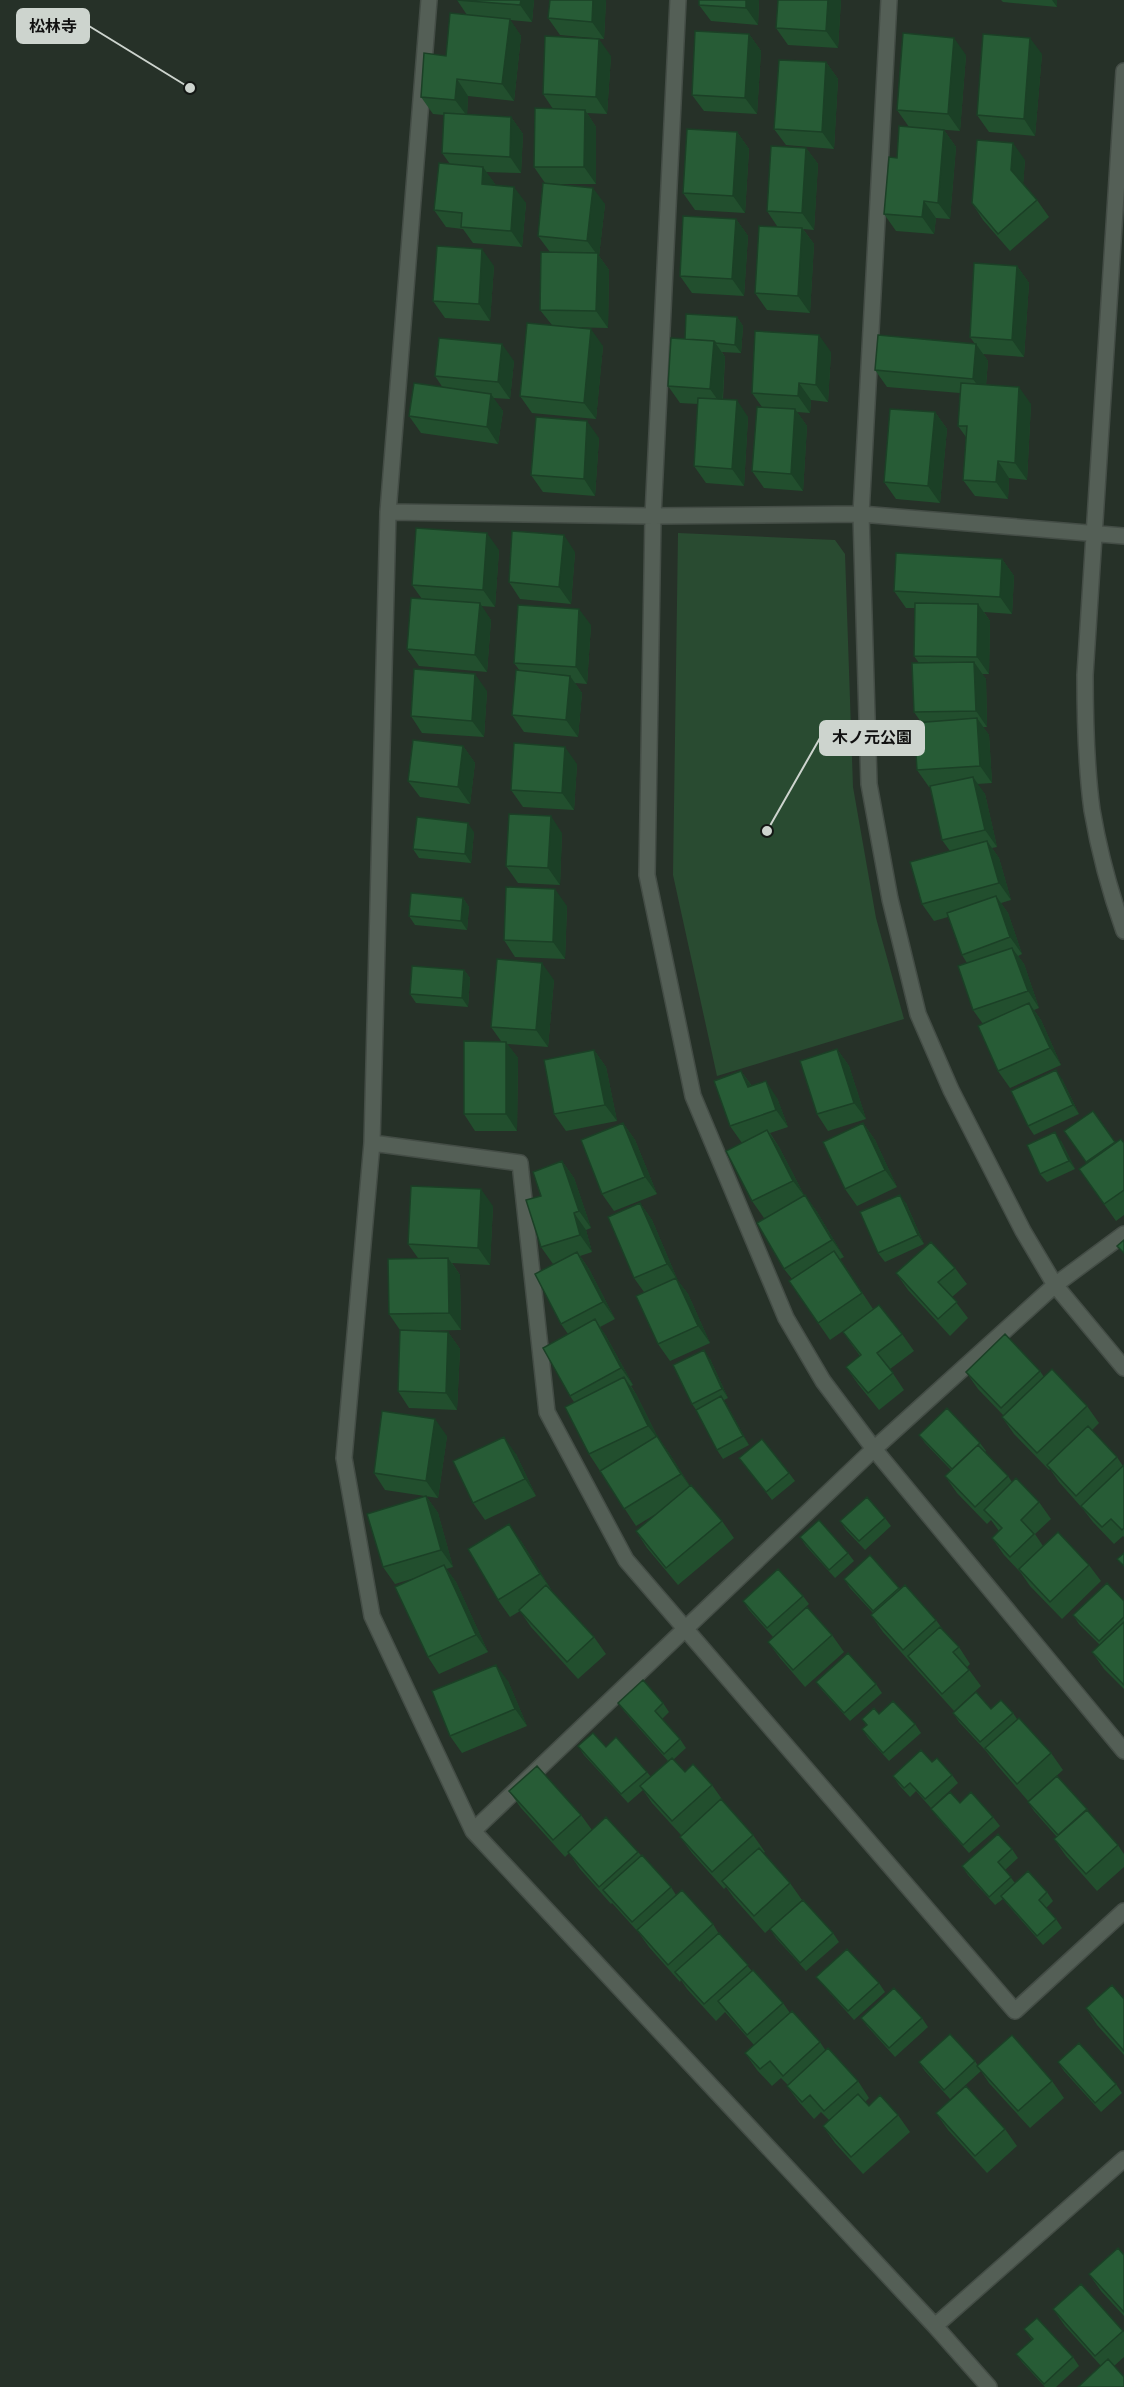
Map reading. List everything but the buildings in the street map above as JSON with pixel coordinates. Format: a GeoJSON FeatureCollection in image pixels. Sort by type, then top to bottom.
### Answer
{"type":"FeatureCollection","features":[{"type":"Feature","properties":{"kind":"street"},"geometry":{"type":"LineString","coordinates":[[429,0],[388,512],[372,1143],[344,1458],[372,1616],[473,1831],[935,2326],[989,2387]]}},
{"type":"Feature","properties":{"kind":"street"},"geometry":{"type":"LineString","coordinates":[[678,0],[653,516],[647,875],[693,1096],[786,1318],[823,1381],[874,1449],[1124,1751]]}},
{"type":"Feature","properties":{"kind":"street"},"geometry":{"type":"LineString","coordinates":[[890,0],[861,514],[869,784],[890,899],[918,1014],[951,1090],[1023,1231],[1055,1285],[1124,1368]]}},
{"type":"Feature","properties":{"kind":"street"},"geometry":{"type":"LineString","coordinates":[[1124,71],[1085,675],[1092,810],[1111,894],[1124,931]]}},
{"type":"Feature","properties":{"kind":"street"},"geometry":{"type":"LineString","coordinates":[[388,512],[653,516],[861,514],[1124,536]]}},
{"type":"Feature","properties":{"kind":"street"},"geometry":{"type":"LineString","coordinates":[[372,1143],[520,1163],[547,1412],[626,1560],[1015,2010],[1124,1911]]}},
{"type":"Feature","properties":{"kind":"street"},"geometry":{"type":"LineString","coordinates":[[473,1831],[874,1449],[1055,1285],[1124,1234]]}},
{"type":"Feature","properties":{"kind":"street"},"geometry":{"type":"LineString","coordinates":[[935,2326],[1124,2159]]}},
{"type":"Feature","properties":{"kind":"green space"},"geometry":{"type":"Polygon","coordinates":[[[678,533],[835,540],[845,554],[853,787],[876,918],[904,1019],[717,1076],[673,875],[678,533]]]}},
{"type":"Feature","properties":{"kind":"place","name":"松林寺"},"geometry":{"type":"Point","coordinates":[190,88]}},
{"type":"Feature","properties":{"kind":"place","name":"木ノ元公園"},"geometry":{"type":"Point","coordinates":[767,831]}}]}
